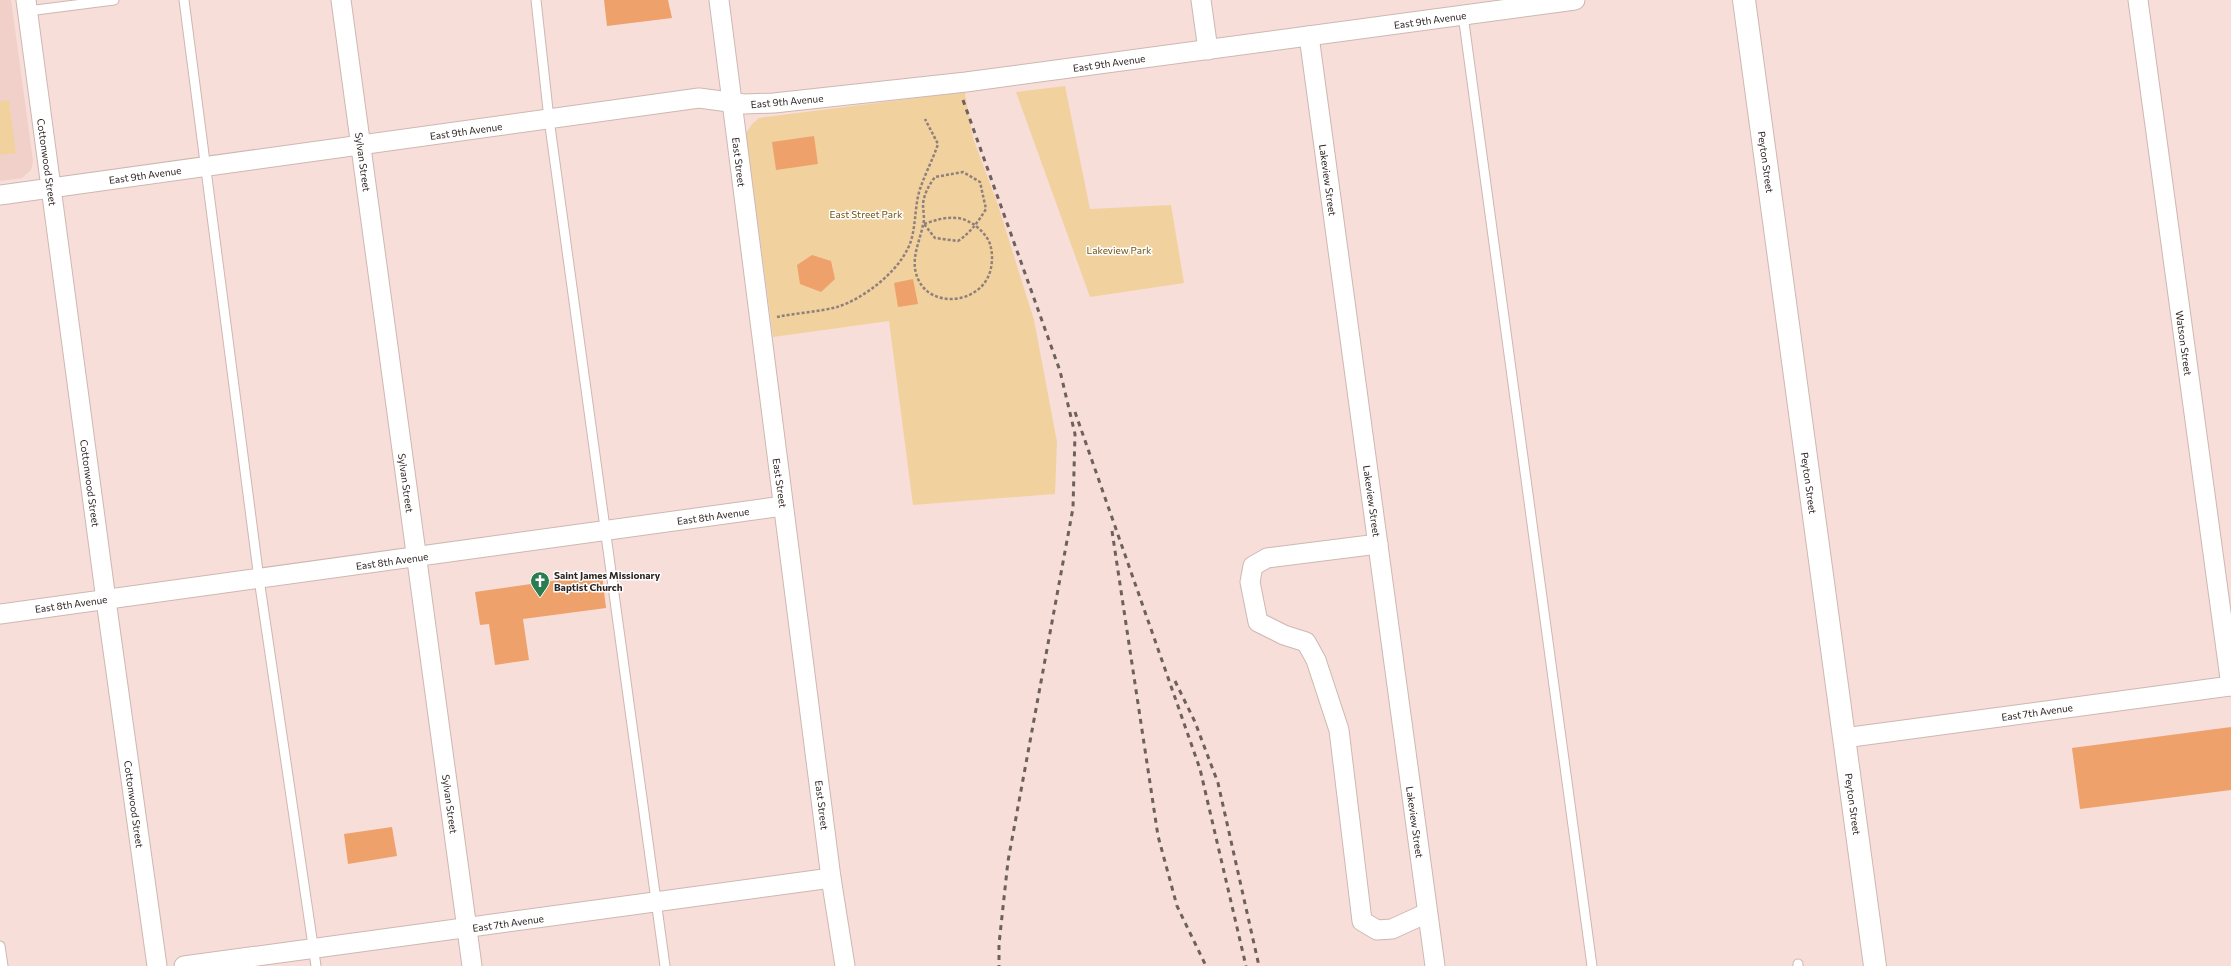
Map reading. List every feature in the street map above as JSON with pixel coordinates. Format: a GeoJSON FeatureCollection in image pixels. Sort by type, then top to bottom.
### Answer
{"type":"FeatureCollection","features":[{"type":"Feature","properties":{"kind":"street","name":"Sylvan Street"},"geometry":{"type":"LineString","coordinates":[[341,0],[472,966]]}},
{"type":"Feature","properties":{"kind":"street","name":"East Street"},"geometry":{"type":"LineString","coordinates":[[719,0],[831,878],[845,966]]}},
{"type":"Feature","properties":{"kind":"street"},"geometry":{"type":"LineString","coordinates":[[1201,0],[1208,50]]}},
{"type":"Feature","properties":{"kind":"street","name":"East 9th Avenue"},"geometry":{"type":"LineString","coordinates":[[0,194],[699,98],[744,104],[774,103],[951,84],[1309,36],[1462,8],[1575,0]]}},
{"type":"Feature","properties":{"kind":"street","name":"Peyton Street"},"geometry":{"type":"LineString","coordinates":[[1744,0],[1875,966]]}},
{"type":"Feature","properties":{"kind":"street","name":"Watson Street"},"geometry":{"type":"LineString","coordinates":[[2138,0],[2231,686]]}},
{"type":"Feature","properties":{"kind":"street","name":"Cottonwood Street"},"geometry":{"type":"LineString","coordinates":[[27,6],[106,600],[157,966]]}},
{"type":"Feature","properties":{"kind":"street","name":"Lakeview Street"},"geometry":{"type":"LineString","coordinates":[[1309,36],[1435,966]]}},
{"type":"Feature","properties":{"kind":"street","name":"East 8th Avenue"},"geometry":{"type":"LineString","coordinates":[[0,614],[784,506]]}},
{"type":"Feature","properties":{"kind":"street"},"geometry":{"type":"LineString","coordinates":[[1378,544],[1267,558],[1253,566],[1250,582],[1258,622],[1284,635],[1306,642],[1316,660],[1339,730],[1362,921],[1377,930],[1392,929],[1427,913]]}},
{"type":"Feature","properties":{"kind":"street","name":"East 7th Avenue"},"geometry":{"type":"LineString","coordinates":[[1844,738],[2231,686]]}},
{"type":"Feature","properties":{"kind":"street","name":"East 7th Avenue"},"geometry":{"type":"LineString","coordinates":[[184,966],[315,958],[467,928],[831,878]]}},
{"type":"Feature","properties":{"kind":"lane"},"geometry":{"type":"LineString","coordinates":[[27,6],[114,0]]}},
{"type":"Feature","properties":{"kind":"lane"},"geometry":{"type":"LineString","coordinates":[[184,0],[204,166],[259,579],[315,958]]}},
{"type":"Feature","properties":{"kind":"lane"},"geometry":{"type":"LineString","coordinates":[[536,0],[549,119],[606,530],[655,902],[665,966]]}},
{"type":"Feature","properties":{"kind":"lane"},"geometry":{"type":"LineString","coordinates":[[1462,8],[1592,966]]}},
{"type":"Feature","properties":{"kind":"lane"},"geometry":{"type":"LineString","coordinates":[[0,946],[3,966]]}},
{"type":"Feature","properties":{"kind":"path"},"geometry":{"type":"LineString","coordinates":[[759,320],[837,306],[856,298],[890,275],[907,251],[912,238],[920,190],[938,144],[925,119]]}},
{"type":"Feature","properties":{"kind":"path"},"geometry":{"type":"LineString","coordinates":[[929,169],[935,177]]}},
{"type":"Feature","properties":{"kind":"path"},"geometry":{"type":"LineString","coordinates":[[924,224],[935,238],[958,241],[976,226],[986,209],[980,182],[963,172],[935,177],[926,190],[923,204],[924,224],[914,261],[918,281],[927,291],[945,299],[961,299],[982,289],[988,276],[992,260],[991,246],[976,226],[958,218],[941,219],[924,224]]}},
{"type":"Feature","properties":{"kind":"shaded area"},"geometry":{"type":"Polygon","coordinates":[[[0,0],[11,0],[33,161],[31,170],[22,178],[0,181],[0,0]]]}},
{"type":"Feature","properties":{"kind":"green space","name":"Lakeview Park"},"geometry":{"type":"Polygon","coordinates":[[[1065,86],[1090,209],[1171,205],[1184,283],[1090,297],[1016,92],[1065,86]]]}},
{"type":"Feature","properties":{"kind":"green space","name":"East Street Park"},"geometry":{"type":"Polygon","coordinates":[[[955,93],[965,93],[973,138],[998,205],[1034,320],[1057,442],[1055,494],[913,505],[889,321],[773,337],[746,133],[752,124],[759,118],[955,93]]]}},
{"type":"Feature","properties":{"kind":"green space"},"geometry":{"type":"Polygon","coordinates":[[[9,100],[16,153],[0,155],[0,101],[9,100]]]}},
{"type":"Feature","properties":{"kind":"building"},"geometry":{"type":"Polygon","coordinates":[[[604,0],[668,0],[672,18],[607,26],[604,0]]]}},
{"type":"Feature","properties":{"kind":"building"},"geometry":{"type":"Polygon","coordinates":[[[814,136],[818,164],[776,170],[772,142],[814,136]]]}},
{"type":"Feature","properties":{"kind":"building"},"geometry":{"type":"Polygon","coordinates":[[[812,255],[831,261],[835,279],[821,292],[800,284],[797,265],[812,255]]]}},
{"type":"Feature","properties":{"kind":"building"},"geometry":{"type":"Polygon","coordinates":[[[913,279],[918,304],[898,307],[894,283],[913,279]]]}},
{"type":"Feature","properties":{"kind":"building","name":"Saint James Missionary Baptist Church"},"geometry":{"type":"Polygon","coordinates":[[[602,574],[606,608],[523,619],[529,660],[495,665],[489,624],[480,625],[475,592],[602,574]]]}},
{"type":"Feature","properties":{"kind":"building"},"geometry":{"type":"Polygon","coordinates":[[[2231,727],[2231,790],[2080,809],[2072,748],[2231,727]]]}},
{"type":"Feature","properties":{"kind":"building"},"geometry":{"type":"Polygon","coordinates":[[[392,827],[397,856],[348,864],[344,834],[392,827]]]}},
{"type":"Feature","properties":{"kind":"railway"},"geometry":{"type":"LineString","coordinates":[[963,100],[1060,371],[1075,434],[1073,508],[1008,861],[999,944],[999,966]]}},
{"type":"Feature","properties":{"kind":"railway"},"geometry":{"type":"LineString","coordinates":[[1075,412],[1200,769],[1246,966]]}},
{"type":"Feature","properties":{"kind":"railway"},"geometry":{"type":"LineString","coordinates":[[1112,531],[1158,836],[1177,906],[1206,966]]}},
{"type":"Feature","properties":{"kind":"railway"},"geometry":{"type":"LineString","coordinates":[[1175,681],[1195,722],[1218,783],[1259,966]]}},
{"type":"Feature","properties":{"kind":"place","name":"Saint James Missionary Baptist Church"},"geometry":{"type":"Point","coordinates":[540,598]}}]}
